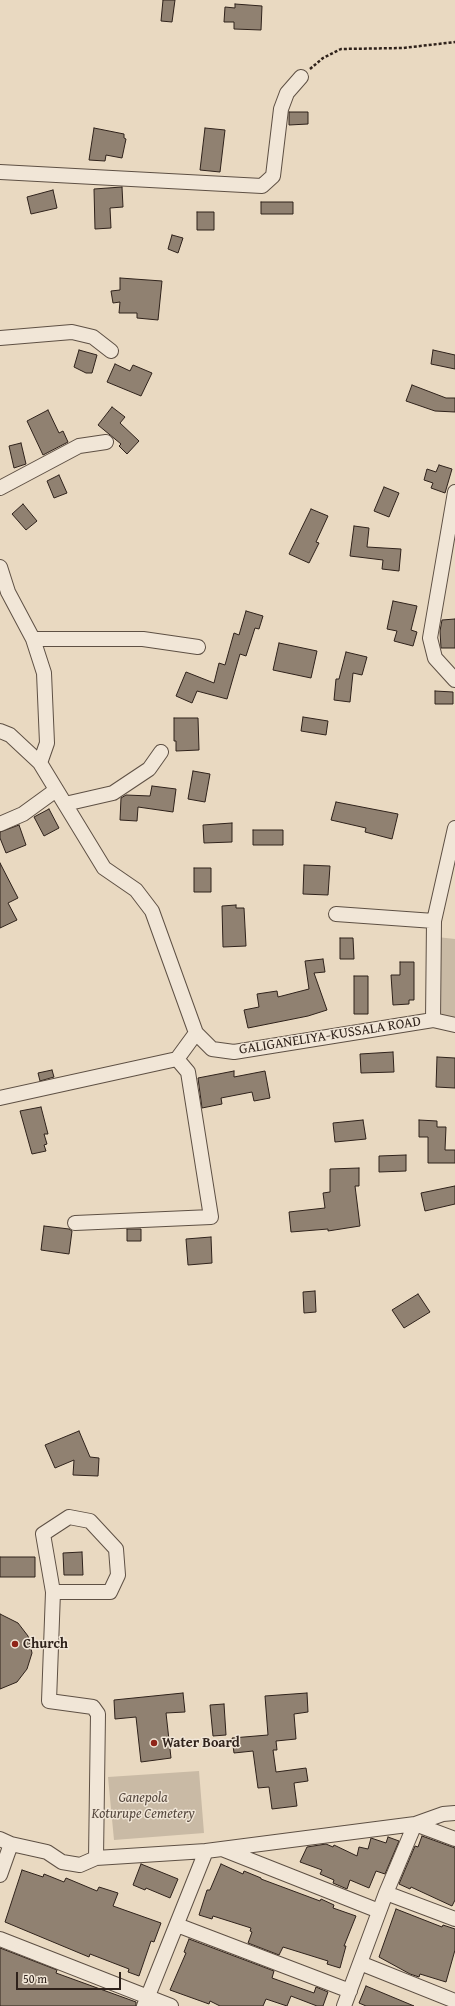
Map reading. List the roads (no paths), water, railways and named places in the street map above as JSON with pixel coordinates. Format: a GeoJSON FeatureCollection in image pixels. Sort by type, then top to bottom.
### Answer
{"type":"FeatureCollection","features":[{"type":"Feature","properties":{"kind":"street"},"geometry":{"type":"LineString","coordinates":[[0,172],[262,186],[273,176],[281,109],[287,93],[301,77]]}},
{"type":"Feature","properties":{"kind":"street"},"geometry":{"type":"LineString","coordinates":[[0,338],[72,332],[93,337],[111,351]]}},
{"type":"Feature","properties":{"kind":"street"},"geometry":{"type":"LineString","coordinates":[[0,488],[79,446],[106,442]]}},
{"type":"Feature","properties":{"kind":"street"},"geometry":{"type":"LineString","coordinates":[[455,492],[430,638],[435,658],[455,680]]}},
{"type":"Feature","properties":{"kind":"street"},"geometry":{"type":"LineString","coordinates":[[0,567],[8,592],[33,639],[44,673],[47,743],[40,763]]}},
{"type":"Feature","properties":{"kind":"street"},"geometry":{"type":"LineString","coordinates":[[33,639],[143,639],[198,647]]}},
{"type":"Feature","properties":{"kind":"street","name":"GALIGANELIYA-KUSSALA ROAD"},"geometry":{"type":"LineString","coordinates":[[0,731],[10,735],[40,763],[104,868],[136,890],[152,911],[196,1033],[212,1049],[234,1052],[433,1020],[455,1025]]}},
{"type":"Feature","properties":{"kind":"street"},"geometry":{"type":"LineString","coordinates":[[65,804],[114,793],[148,769],[161,752]]}},
{"type":"Feature","properties":{"kind":"street"},"geometry":{"type":"LineString","coordinates":[[0,824],[23,814],[56,790]]}},
{"type":"Feature","properties":{"kind":"street"},"geometry":{"type":"LineString","coordinates":[[433,1020],[434,921],[455,828]]}},
{"type":"Feature","properties":{"kind":"street"},"geometry":{"type":"LineString","coordinates":[[336,914],[434,921]]}},
{"type":"Feature","properties":{"kind":"street"},"geometry":{"type":"LineString","coordinates":[[0,1098],[177,1060],[196,1033]]}},
{"type":"Feature","properties":{"kind":"street"},"geometry":{"type":"LineString","coordinates":[[75,1223],[211,1217],[188,1072],[177,1060]]}},
{"type":"Feature","properties":{"kind":"street"},"geometry":{"type":"LineString","coordinates":[[53,1592],[110,1592],[118,1575],[116,1549],[90,1521],[69,1517],[43,1534],[53,1592],[49,1701],[93,1707],[98,1714],[96,1858]]}},
{"type":"Feature","properties":{"kind":"street"},"geometry":{"type":"LineString","coordinates":[[0,1875],[6,1842],[47,1852],[62,1862],[80,1864],[96,1858],[213,1849],[415,1824],[443,1814],[455,1813]]}},
{"type":"Feature","properties":{"kind":"street"},"geometry":{"type":"LineString","coordinates":[[415,1824],[455,1839]]}},
{"type":"Feature","properties":{"kind":"street"},"geometry":{"type":"LineString","coordinates":[[344,2006],[386,1893],[415,1824]]}},
{"type":"Feature","properties":{"kind":"street"},"geometry":{"type":"LineString","coordinates":[[213,1849],[379,1911]]}},
{"type":"Feature","properties":{"kind":"street"},"geometry":{"type":"LineString","coordinates":[[146,2002],[177,1925],[213,1849]]}},
{"type":"Feature","properties":{"kind":"street"},"geometry":{"type":"LineString","coordinates":[[386,1893],[455,1919]]}},
{"type":"Feature","properties":{"kind":"street"},"geometry":{"type":"LineString","coordinates":[[177,1925],[350,1990]]}},
{"type":"Feature","properties":{"kind":"street"},"geometry":{"type":"LineString","coordinates":[[0,1939],[146,2002],[171,2006]]}},
{"type":"Feature","properties":{"kind":"street"},"geometry":{"type":"LineString","coordinates":[[360,1963],[455,2001]]}},
{"type":"Feature","properties":{"kind":"place","name":"Church"},"geometry":{"type":"Point","coordinates":[15,1644]}},
{"type":"Feature","properties":{"kind":"place","name":"Water Board"},"geometry":{"type":"Point","coordinates":[154,1743]}},
{"type":"Feature","properties":{"kind":"park label","name":"Ganepola Koturupe Cemetery"},"geometry":{"type":"Point","coordinates":[143,1806]}}]}
